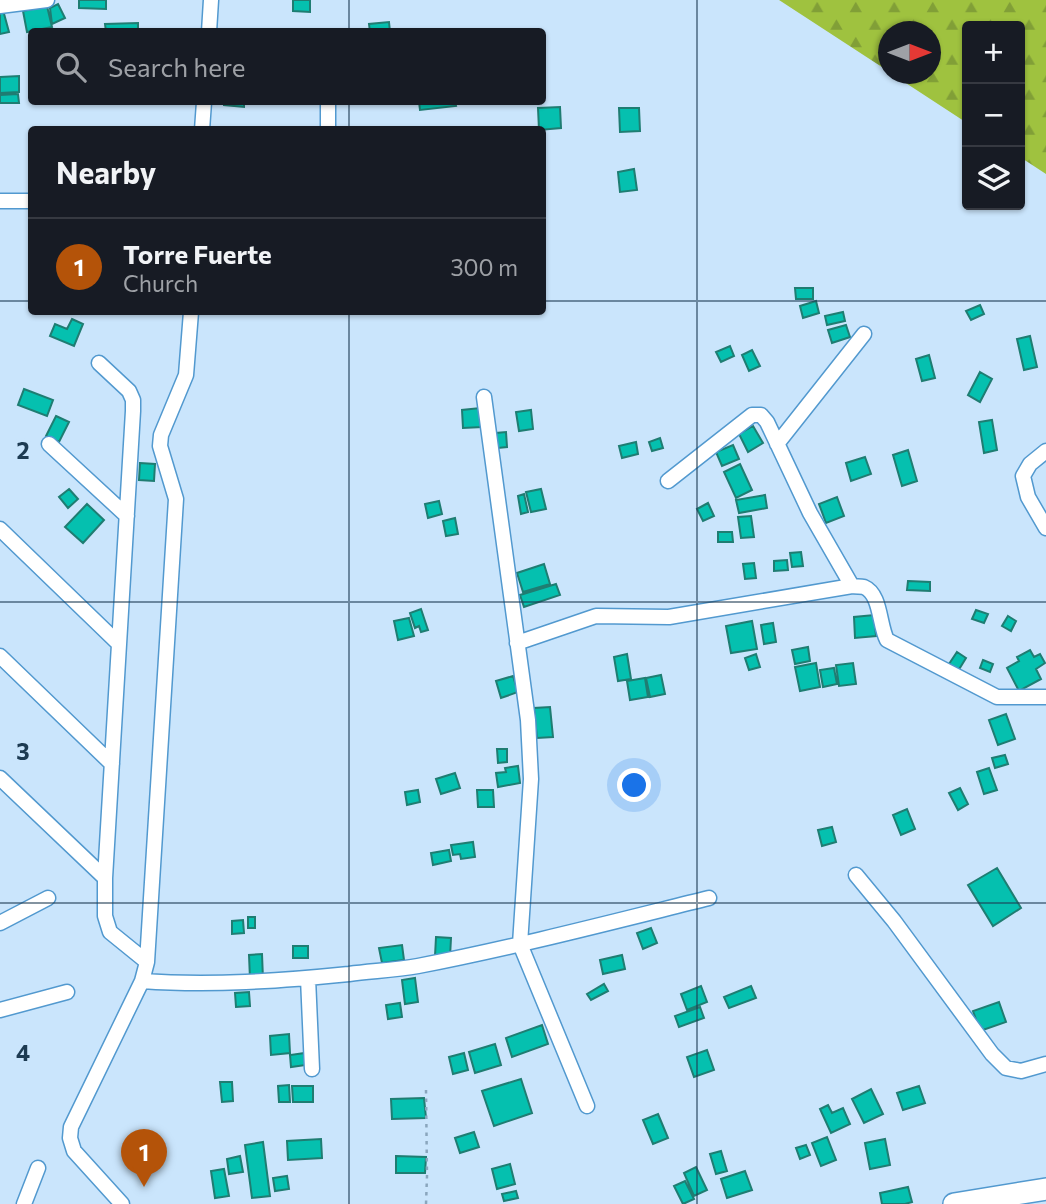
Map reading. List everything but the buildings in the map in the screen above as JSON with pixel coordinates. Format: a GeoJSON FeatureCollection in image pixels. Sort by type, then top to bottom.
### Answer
{"type":"FeatureCollection","features":[{"type":"Feature","properties":{"kind":"main road"},"geometry":{"type":"LineString","coordinates":[[954,1204],[1046,1189]]}},
{"type":"Feature","properties":{"kind":"street"},"geometry":{"type":"LineString","coordinates":[[0,6],[47,0]]}},
{"type":"Feature","properties":{"kind":"street"},"geometry":{"type":"LineString","coordinates":[[209,28],[211,0]]}},
{"type":"Feature","properties":{"kind":"street"},"geometry":{"type":"LineString","coordinates":[[202,126],[204,105]]}},
{"type":"Feature","properties":{"kind":"street"},"geometry":{"type":"LineString","coordinates":[[328,105],[328,126]]}},
{"type":"Feature","properties":{"kind":"street"},"geometry":{"type":"LineString","coordinates":[[0,201],[28,201]]}},
{"type":"Feature","properties":{"kind":"street"},"geometry":{"type":"LineString","coordinates":[[122,1204],[74,1151],[70,1138],[71,1127],[142,981],[147,962],[176,499],[160,446],[161,435],[186,375],[191,315]]}},
{"type":"Feature","properties":{"kind":"street"},"geometry":{"type":"LineString","coordinates":[[777,444],[864,334]]}},
{"type":"Feature","properties":{"kind":"street"},"geometry":{"type":"LineString","coordinates":[[99,363],[129,391],[133,400],[105,916],[110,932],[147,962]]}},
{"type":"Feature","properties":{"kind":"street"},"geometry":{"type":"LineString","coordinates":[[484,397],[528,720],[531,779],[520,944],[587,1106]]}},
{"type":"Feature","properties":{"kind":"street"},"geometry":{"type":"LineString","coordinates":[[668,481],[752,415],[761,415],[767,422],[810,513],[852,586]]}},
{"type":"Feature","properties":{"kind":"street"},"geometry":{"type":"LineString","coordinates":[[49,444],[127,516]]}},
{"type":"Feature","properties":{"kind":"street"},"geometry":{"type":"LineString","coordinates":[[1046,451],[1030,464],[1023,477],[1028,497],[1046,528]]}},
{"type":"Feature","properties":{"kind":"street"},"geometry":{"type":"LineString","coordinates":[[0,529],[119,644]]}},
{"type":"Feature","properties":{"kind":"street"},"geometry":{"type":"LineString","coordinates":[[517,643],[596,616],[669,617],[852,586],[864,587],[873,594],[887,640],[998,697],[1046,696]]}},
{"type":"Feature","properties":{"kind":"street"},"geometry":{"type":"LineString","coordinates":[[0,656],[112,764]]}},
{"type":"Feature","properties":{"kind":"street"},"geometry":{"type":"LineString","coordinates":[[0,778],[105,878]]}},
{"type":"Feature","properties":{"kind":"street"},"geometry":{"type":"LineString","coordinates":[[856,875],[894,921],[992,1054],[1006,1068],[1021,1070],[1046,1064]]}},
{"type":"Feature","properties":{"kind":"street"},"geometry":{"type":"LineString","coordinates":[[0,923],[48,898]]}},
{"type":"Feature","properties":{"kind":"street"},"geometry":{"type":"LineString","coordinates":[[142,981],[178,984],[234,983],[415,966],[520,944],[709,898]]}},
{"type":"Feature","properties":{"kind":"street"},"geometry":{"type":"LineString","coordinates":[[308,978],[312,1069]]}},
{"type":"Feature","properties":{"kind":"street"},"geometry":{"type":"LineString","coordinates":[[0,1010],[67,992]]}},
{"type":"Feature","properties":{"kind":"street"},"geometry":{"type":"LineString","coordinates":[[24,1204],[38,1168]]}},
{"type":"Feature","properties":{"kind":"path"},"geometry":{"type":"LineString","coordinates":[[426,1090],[426,1204]]}},
{"type":"Feature","properties":{"kind":"green space"},"geometry":{"type":"Polygon","coordinates":[[[779,0],[1046,0],[1046,174],[1025,160],[1025,21],[962,21],[962,120],[907,84],[941,84],[941,21],[878,21],[878,64],[779,0]]]}},
{"type":"Feature","properties":{"kind":"place","name":"Torre Fuerte"},"geometry":{"type":"Point","coordinates":[144,1187]}}]}
